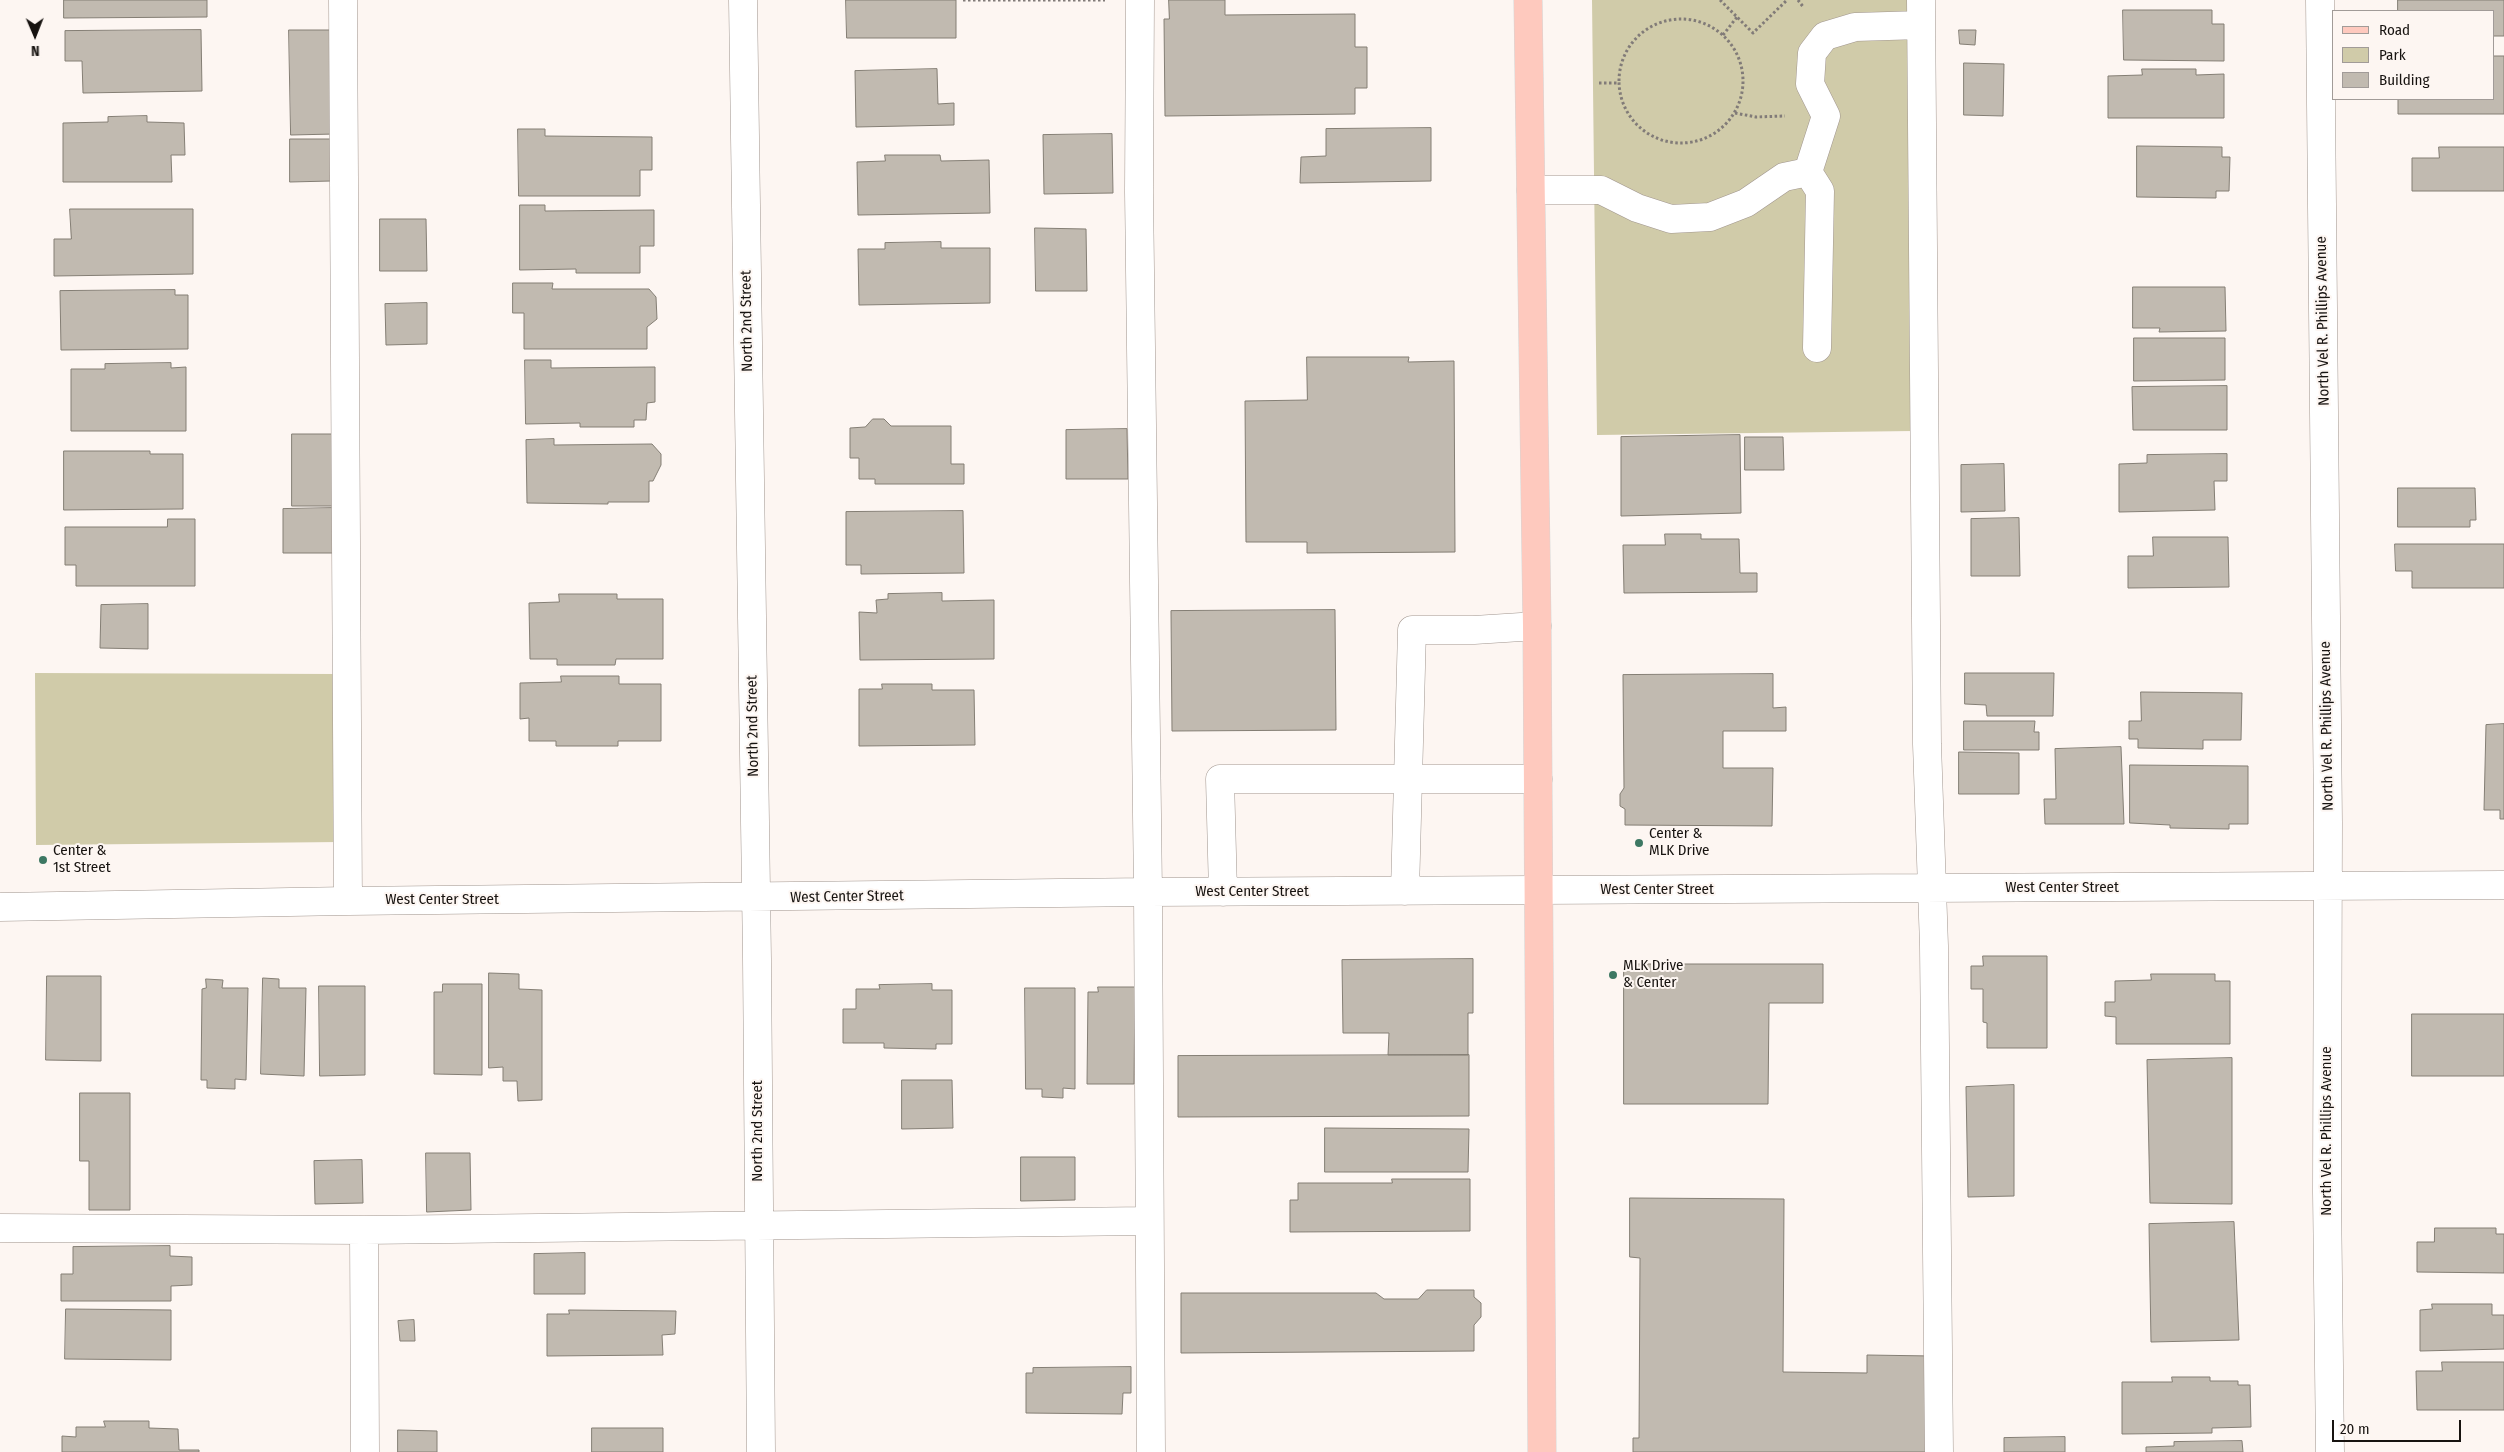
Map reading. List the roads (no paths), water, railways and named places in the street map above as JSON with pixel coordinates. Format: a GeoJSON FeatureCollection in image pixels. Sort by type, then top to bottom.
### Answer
{"type":"FeatureCollection","features":[{"type":"Feature","properties":{"kind":"main road"},"geometry":{"type":"LineString","coordinates":[[1528,0],[1537,626],[1542,1452]]}},
{"type":"Feature","properties":{"kind":"street"},"geometry":{"type":"LineString","coordinates":[[343,0],[348,900]]}},
{"type":"Feature","properties":{"kind":"street","name":"North 2nd Street"},"geometry":{"type":"LineString","coordinates":[[743,0],[756,898],[761,1452]]}},
{"type":"Feature","properties":{"kind":"street"},"geometry":{"type":"LineString","coordinates":[[1140,0],[1139,192],[1148,892],[1148,1221],[1151,1452]]}},
{"type":"Feature","properties":{"kind":"street","name":"North Vel R. Phillips Avenue"},"geometry":{"type":"LineString","coordinates":[[2320,0],[2328,886],[2327,1192],[2330,1452]]}},
{"type":"Feature","properties":{"kind":"street"},"geometry":{"type":"LineString","coordinates":[[1808,172],[1826,116],[1810,84],[1812,53],[1825,36],[1921,12],[1927,744],[1933,888],[1939,1452]]}},
{"type":"Feature","properties":{"kind":"street"},"geometry":{"type":"LineString","coordinates":[[1531,190],[1601,190],[1637,208],[1671,219],[1710,217],[1746,203],[1784,177],[1808,172]]}},
{"type":"Feature","properties":{"kind":"street"},"geometry":{"type":"LineString","coordinates":[[1808,172],[1820,191],[1817,348]]}},
{"type":"Feature","properties":{"kind":"street"},"geometry":{"type":"LineString","coordinates":[[1405,891],[1412,630],[1474,630],[1537,626]]}},
{"type":"Feature","properties":{"kind":"street"},"geometry":{"type":"LineString","coordinates":[[1223,892],[1220,779],[1538,779]]}},
{"type":"Feature","properties":{"kind":"street","name":"West Center Street"},"geometry":{"type":"LineString","coordinates":[[0,907],[348,900],[756,898],[1148,892],[2504,885]]}},
{"type":"Feature","properties":{"kind":"street"},"geometry":{"type":"LineString","coordinates":[[0,1228],[364,1230],[1148,1221]]}},
{"type":"Feature","properties":{"kind":"street"},"geometry":{"type":"LineString","coordinates":[[364,1230],[365,1452]]}},
{"type":"Feature","properties":{"kind":"place","name":"Center & MLK Drive"},"geometry":{"type":"Point","coordinates":[1639,843]}},
{"type":"Feature","properties":{"kind":"place","name":"Center & 1st Street"},"geometry":{"type":"Point","coordinates":[43,860]}},
{"type":"Feature","properties":{"kind":"place","name":"MLK Drive & Center"},"geometry":{"type":"Point","coordinates":[1613,975]}}]}
